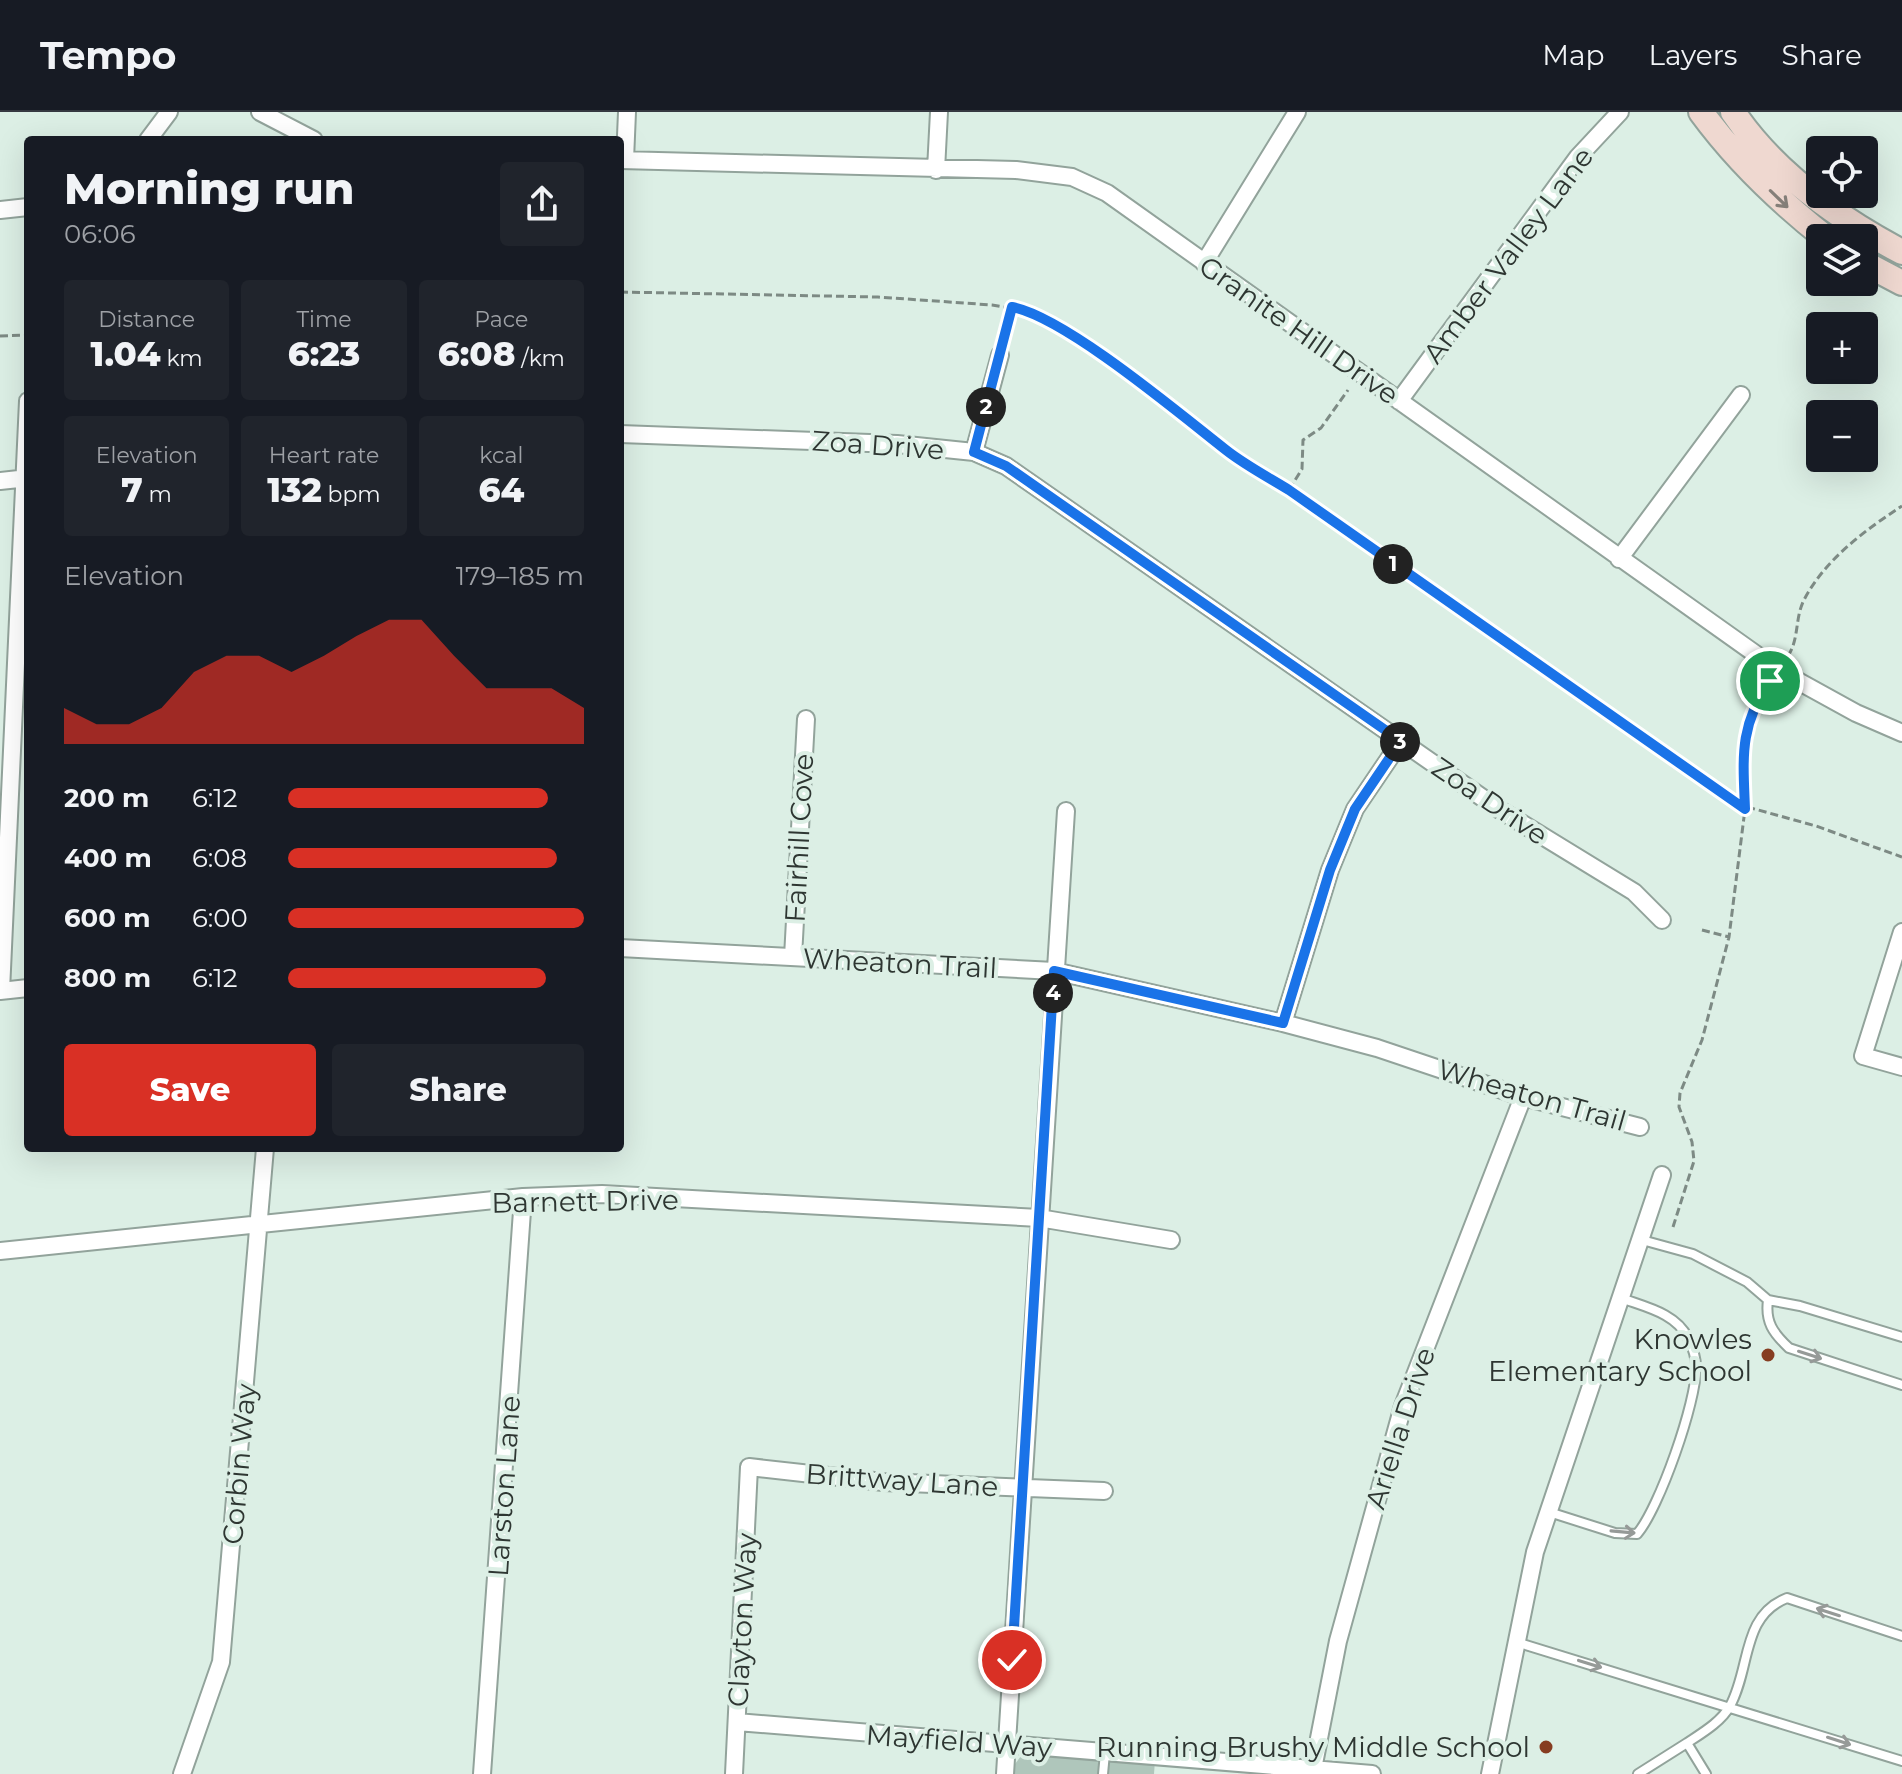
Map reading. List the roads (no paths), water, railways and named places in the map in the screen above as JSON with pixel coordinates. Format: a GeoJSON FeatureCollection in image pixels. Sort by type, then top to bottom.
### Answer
{"type":"FeatureCollection","features":[{"type":"Feature","properties":{"kind":"street"},"geometry":{"type":"LineString","coordinates":[[151,136],[169,112]]}},
{"type":"Feature","properties":{"kind":"street"},"geometry":{"type":"LineString","coordinates":[[260,112],[306,136]]}},
{"type":"Feature","properties":{"kind":"street"},"geometry":{"type":"LineString","coordinates":[[624,148],[627,112]]}},
{"type":"Feature","properties":{"kind":"street"},"geometry":{"type":"LineString","coordinates":[[936,170],[939,112]]}},
{"type":"Feature","properties":{"kind":"street"},"geometry":{"type":"LineString","coordinates":[[1204,263],[1297,112]]}},
{"type":"Feature","properties":{"kind":"street","name":"Amber Valley Lane"},"geometry":{"type":"LineString","coordinates":[[1399,401],[1578,157],[1620,112]]}},
{"type":"Feature","properties":{"kind":"street"},"geometry":{"type":"LineString","coordinates":[[1701,112],[1735,156],[1808,224]]}},
{"type":"Feature","properties":{"kind":"street"},"geometry":{"type":"LineString","coordinates":[[1733,112],[1771,159],[1806,190],[1902,252]]}},
{"type":"Feature","properties":{"kind":"street","name":"Granite Hill Drive"},"geometry":{"type":"LineString","coordinates":[[624,160],[1016,170],[1072,177],[1107,193],[1778,670],[1856,713],[1902,733]]}},
{"type":"Feature","properties":{"kind":"street"},"geometry":{"type":"LineString","coordinates":[[0,210],[24,207]]}},
{"type":"Feature","properties":{"kind":"street"},"geometry":{"type":"LineString","coordinates":[[1878,270],[1902,283]]}},
{"type":"Feature","properties":{"kind":"street"},"geometry":{"type":"LineString","coordinates":[[974,452],[1000,355]]}},
{"type":"Feature","properties":{"kind":"street"},"geometry":{"type":"LineString","coordinates":[[1619,559],[1741,395]]}},
{"type":"Feature","properties":{"kind":"street","name":"Zoa Drive"},"geometry":{"type":"LineString","coordinates":[[624,434],[897,444],[974,452],[1006,466],[1500,810],[1634,892],[1662,920]]}},
{"type":"Feature","properties":{"kind":"street"},"geometry":{"type":"LineString","coordinates":[[0,481],[24,479]]}},
{"type":"Feature","properties":{"kind":"street"},"geometry":{"type":"LineString","coordinates":[[24,504],[4,757],[1,991],[24,988]]}},
{"type":"Feature","properties":{"kind":"street","name":"Fairhill Cove"},"geometry":{"type":"LineString","coordinates":[[793,957],[806,719]]}},
{"type":"Feature","properties":{"kind":"street"},"geometry":{"type":"LineString","coordinates":[[1283,1023],[1330,870],[1355,809],[1401,741]]}},
{"type":"Feature","properties":{"kind":"street"},"geometry":{"type":"LineString","coordinates":[[1005,1774],[1066,811]]}},
{"type":"Feature","properties":{"kind":"street"},"geometry":{"type":"LineString","coordinates":[[1902,932],[1863,1056],[1902,1067]]}},
{"type":"Feature","properties":{"kind":"street","name":"Wheaton Trail"},"geometry":{"type":"LineString","coordinates":[[624,948],[1054,971],[1283,1023],[1377,1048],[1523,1097],[1640,1127]]}},
{"type":"Feature","properties":{"kind":"street","name":"Ariella Drive"},"geometry":{"type":"LineString","coordinates":[[1313,1769],[1338,1641],[1403,1406],[1523,1097]]}},
{"type":"Feature","properties":{"kind":"street","name":"Corbin Way"},"geometry":{"type":"LineString","coordinates":[[182,1774],[221,1662],[265,1152]]}},
{"type":"Feature","properties":{"kind":"street"},"geometry":{"type":"LineString","coordinates":[[1490,1774],[1526,1588],[1548,1512],[1662,1175]]}},
{"type":"Feature","properties":{"kind":"street","name":"Barnett Drive"},"geometry":{"type":"LineString","coordinates":[[0,1251],[523,1197],[602,1194],[1039,1218],[1171,1240]]}},
{"type":"Feature","properties":{"kind":"street","name":"Larston Lane"},"geometry":{"type":"LineString","coordinates":[[482,1774],[523,1197]]}},
{"type":"Feature","properties":{"kind":"street","name":"Brittway Lane"},"geometry":{"type":"LineString","coordinates":[[749,1467],[883,1482],[1104,1491]]}},
{"type":"Feature","properties":{"kind":"street","name":"Clayton Way"},"geometry":{"type":"LineString","coordinates":[[734,1774],[749,1467]]}},
{"type":"Feature","properties":{"kind":"street","name":"Mayfield Way"},"geometry":{"type":"LineString","coordinates":[[737,1722],[1372,1774]]}},
{"type":"Feature","properties":{"kind":"lane"},"geometry":{"type":"LineString","coordinates":[[1642,1240],[1693,1254],[1747,1282],[1768,1300],[1800,1306],[1902,1337]]}},
{"type":"Feature","properties":{"kind":"lane"},"geometry":{"type":"LineString","coordinates":[[1548,1512],[1615,1533],[1637,1534],[1650,1519],[1658,1501],[1692,1395],[1696,1368],[1687,1335],[1667,1315],[1621,1298]]}},
{"type":"Feature","properties":{"kind":"lane"},"geometry":{"type":"LineString","coordinates":[[1768,1300],[1766,1315],[1774,1334],[1789,1348],[1902,1385]]}},
{"type":"Feature","properties":{"kind":"lane"},"geometry":{"type":"LineString","coordinates":[[1638,1774],[1716,1723],[1730,1706],[1760,1614],[1777,1602],[1787,1598],[1902,1636]]}},
{"type":"Feature","properties":{"kind":"lane"},"geometry":{"type":"LineString","coordinates":[[1515,1642],[1902,1761]]}},
{"type":"Feature","properties":{"kind":"lane"},"geometry":{"type":"LineString","coordinates":[[1687,1743],[1706,1774]]}},
{"type":"Feature","properties":{"kind":"lane"},"geometry":{"type":"LineString","coordinates":[[1103,1774],[1105,1753]]}},
{"type":"Feature","properties":{"kind":"place","name":"Knowles Elementary School"},"geometry":{"type":"Point","coordinates":[1768,1355]}},
{"type":"Feature","properties":{"kind":"place","name":"Running Brushy Middle School"},"geometry":{"type":"Point","coordinates":[1546,1747]}}]}
